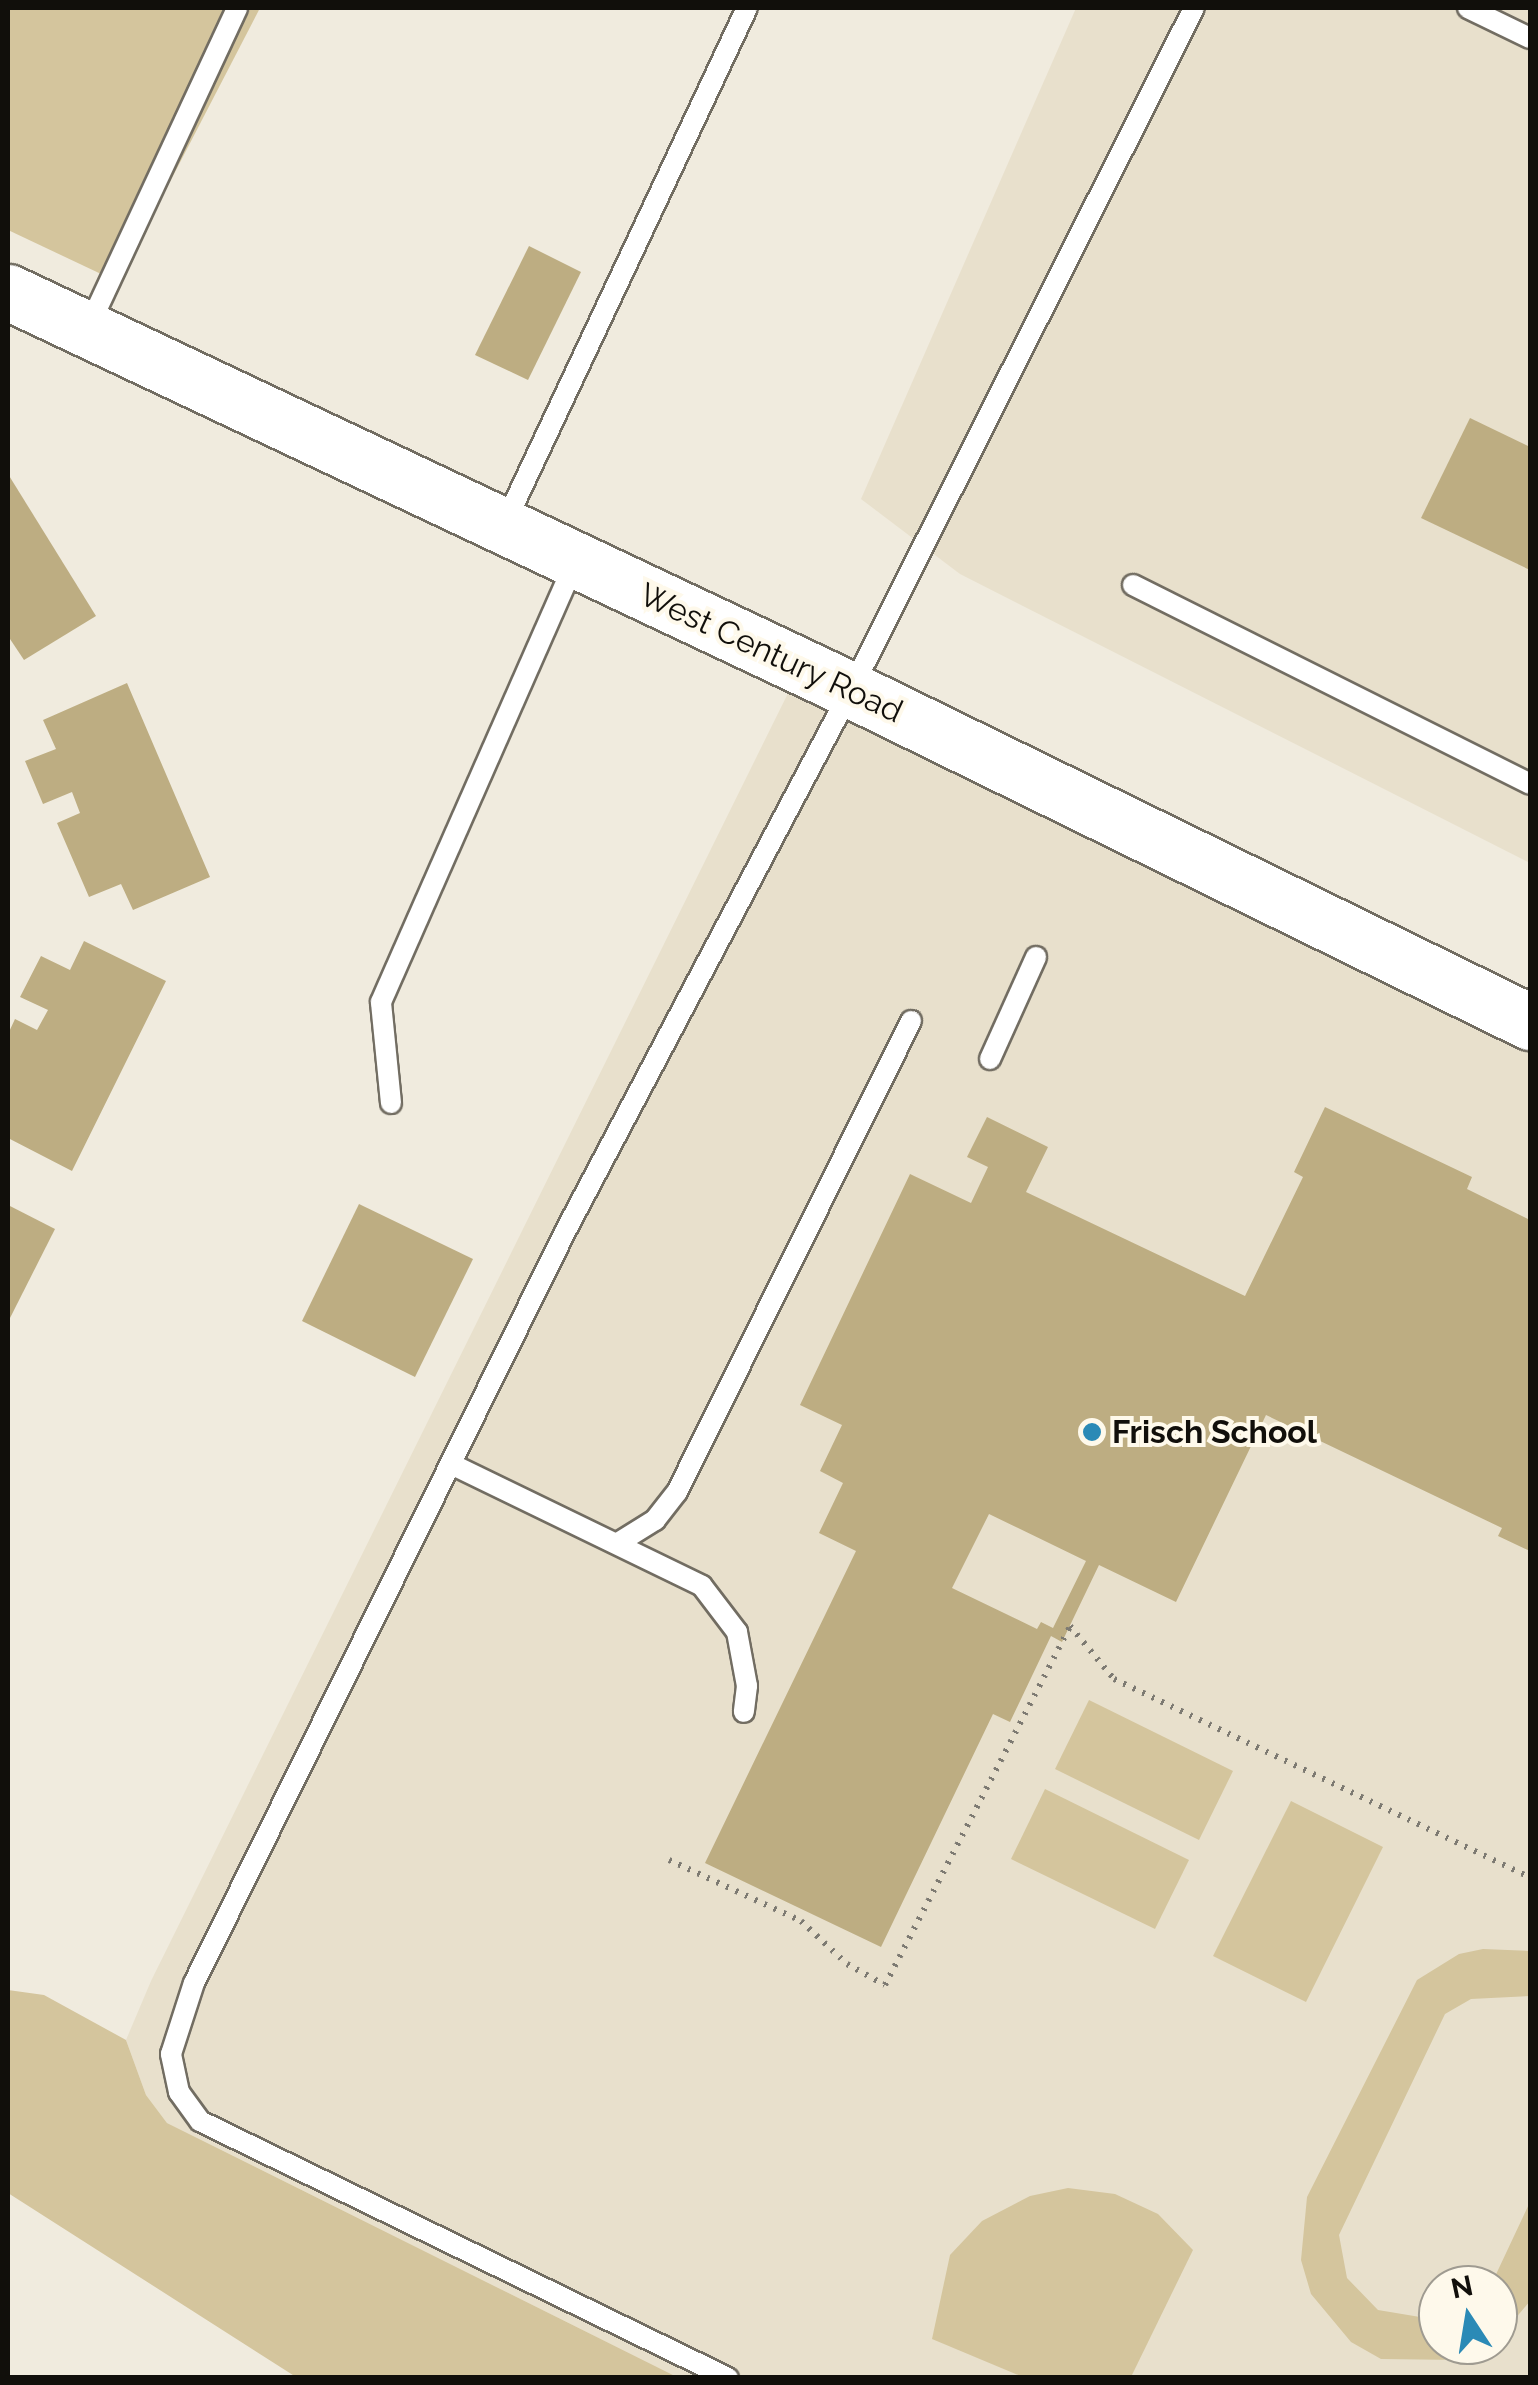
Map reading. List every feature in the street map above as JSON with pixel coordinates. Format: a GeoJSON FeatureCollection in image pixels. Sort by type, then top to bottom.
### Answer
{"type":"FeatureCollection","features":[{"type":"Feature","properties":{"kind":"main road","name":"West Century Road"},"geometry":{"type":"LineString","coordinates":[[8,292],[851,690],[1530,1022]]}},
{"type":"Feature","properties":{"kind":"lane"},"geometry":{"type":"LineString","coordinates":[[87,330],[237,8]]}},
{"type":"Feature","properties":{"kind":"lane"},"geometry":{"type":"LineString","coordinates":[[503,526],[747,8]]}},
{"type":"Feature","properties":{"kind":"lane"},"geometry":{"type":"LineString","coordinates":[[728,2378],[200,2121],[179,2092],[171,2054],[194,1983],[566,1230],[851,690],[1194,8]]}},
{"type":"Feature","properties":{"kind":"lane"},"geometry":{"type":"LineString","coordinates":[[1468,8],[1530,38]]}},
{"type":"Feature","properties":{"kind":"lane"},"geometry":{"type":"LineString","coordinates":[[391,1103],[380,1002],[576,560]]}},
{"type":"Feature","properties":{"kind":"lane"},"geometry":{"type":"LineString","coordinates":[[1133,586],[1530,784]]}},
{"type":"Feature","properties":{"kind":"lane"},"geometry":{"type":"LineString","coordinates":[[990,1059],[1036,956]]}},
{"type":"Feature","properties":{"kind":"lane"},"geometry":{"type":"LineString","coordinates":[[618,1542],[646,1528],[677,1492],[911,1020]]}},
{"type":"Feature","properties":{"kind":"lane"},"geometry":{"type":"LineString","coordinates":[[451,1464],[676,1571],[719,1602],[744,1659],[744,1712]]}},
{"type":"Feature","properties":{"kind":"path"},"geometry":{"type":"LineString","coordinates":[[668,1860],[801,1921],[847,1964],[886,1985],[1070,1626],[1114,1679],[1530,1878]]}},
{"type":"Feature","properties":{"kind":"shaded area"},"geometry":{"type":"Polygon","coordinates":[[[8,8],[260,8],[118,282],[8,230],[8,8]]]}},
{"type":"Feature","properties":{"kind":"shaded area"},"geometry":{"type":"Polygon","coordinates":[[[1076,8],[1530,8],[1530,863],[960,574],[861,499],[1076,8]]]}},
{"type":"Feature","properties":{"kind":"shaded area"},"geometry":{"type":"Polygon","coordinates":[[[801,667],[1530,1022],[1530,2377],[677,2377],[167,2123],[146,2095],[126,2040],[151,1981],[801,667]]]}},
{"type":"Feature","properties":{"kind":"shaded area"},"geometry":{"type":"Polygon","coordinates":[[[1089,1700],[1233,1771],[1199,1840],[1055,1769],[1089,1700]]]}},
{"type":"Feature","properties":{"kind":"shaded area"},"geometry":{"type":"Polygon","coordinates":[[[1045,1789],[1189,1860],[1155,1929],[1011,1859],[1045,1789]]]}},
{"type":"Feature","properties":{"kind":"shaded area"},"geometry":{"type":"Polygon","coordinates":[[[1291,1801],[1383,1847],[1306,2002],[1213,1956],[1291,1801]]]}},
{"type":"Feature","properties":{"kind":"shaded area"},"geometry":{"type":"Polygon","coordinates":[[[1483,1949],[1530,1951],[1530,1996],[1471,1999],[1445,2014],[1339,2235],[1347,2278],[1378,2310],[1418,2317],[1418,2359],[1381,2359],[1351,2342],[1311,2294],[1301,2260],[1307,2197],[1417,1980],[1459,1954],[1483,1949]]]}},
{"type":"Feature","properties":{"kind":"shaded area"},"geometry":{"type":"Polygon","coordinates":[[[8,1990],[44,1995],[126,2040],[146,2095],[167,2123],[677,2377],[296,2377],[8,2193],[8,1990]]]}},
{"type":"Feature","properties":{"kind":"shaded area"},"geometry":{"type":"Polygon","coordinates":[[[1068,2188],[1115,2194],[1158,2214],[1193,2250],[1131,2377],[1023,2377],[932,2339],[950,2255],[982,2221],[1030,2196],[1068,2188]]]}},
{"type":"Feature","properties":{"kind":"shaded area"},"geometry":{"type":"Polygon","coordinates":[[[1530,2202],[1530,2301],[1518,2315],[1518,2265],[1500,2265],[1530,2202]]]}},
{"type":"Feature","properties":{"kind":"building"},"geometry":{"type":"Polygon","coordinates":[[[529,246],[581,272],[528,380],[475,355],[529,246]]]}},
{"type":"Feature","properties":{"kind":"building"},"geometry":{"type":"Polygon","coordinates":[[[1470,418],[1530,447],[1530,570],[1421,518],[1470,418]]]}},
{"type":"Feature","properties":{"kind":"building"},"geometry":{"type":"Polygon","coordinates":[[[8,474],[96,616],[24,660],[8,636],[8,474]]]}},
{"type":"Feature","properties":{"kind":"building"},"geometry":{"type":"Polygon","coordinates":[[[127,683],[210,877],[133,910],[121,884],[89,897],[57,823],[80,813],[72,792],[43,804],[25,761],[56,749],[43,720],[127,683]]]}},
{"type":"Feature","properties":{"kind":"building"},"geometry":{"type":"Polygon","coordinates":[[[84,941],[166,981],[72,1171],[8,1138],[8,1034],[15,1019],[37,1030],[48,1010],[20,997],[41,956],[70,970],[84,941]]]}},
{"type":"Feature","properties":{"kind":"building"},"geometry":{"type":"Polygon","coordinates":[[[1325,1107],[1472,1177],[1467,1189],[1530,1220],[1530,1551],[1498,1536],[1502,1528],[1266,1415],[1176,1602],[1099,1565],[1062,1642],[1051,1636],[1010,1722],[993,1714],[881,1947],[705,1863],[856,1551],[819,1533],[843,1483],[820,1471],[842,1425],[800,1405],[910,1174],[971,1203],[988,1167],[967,1157],[987,1117],[1048,1147],[1026,1192],[1245,1296],[1303,1177],[1294,1172],[1325,1107]],[[989,1514],[952,1588],[1037,1629],[1041,1622],[1053,1628],[1086,1561],[989,1514]]]}},
{"type":"Feature","properties":{"kind":"building"},"geometry":{"type":"Polygon","coordinates":[[[359,1204],[473,1259],[415,1377],[302,1321],[359,1204]]]}},
{"type":"Feature","properties":{"kind":"building"},"geometry":{"type":"Polygon","coordinates":[[[8,1205],[55,1229],[8,1322],[8,1205]]]}},
{"type":"Feature","properties":{"kind":"place","name":"Frisch School"},"geometry":{"type":"Point","coordinates":[1092,1432]}}]}
